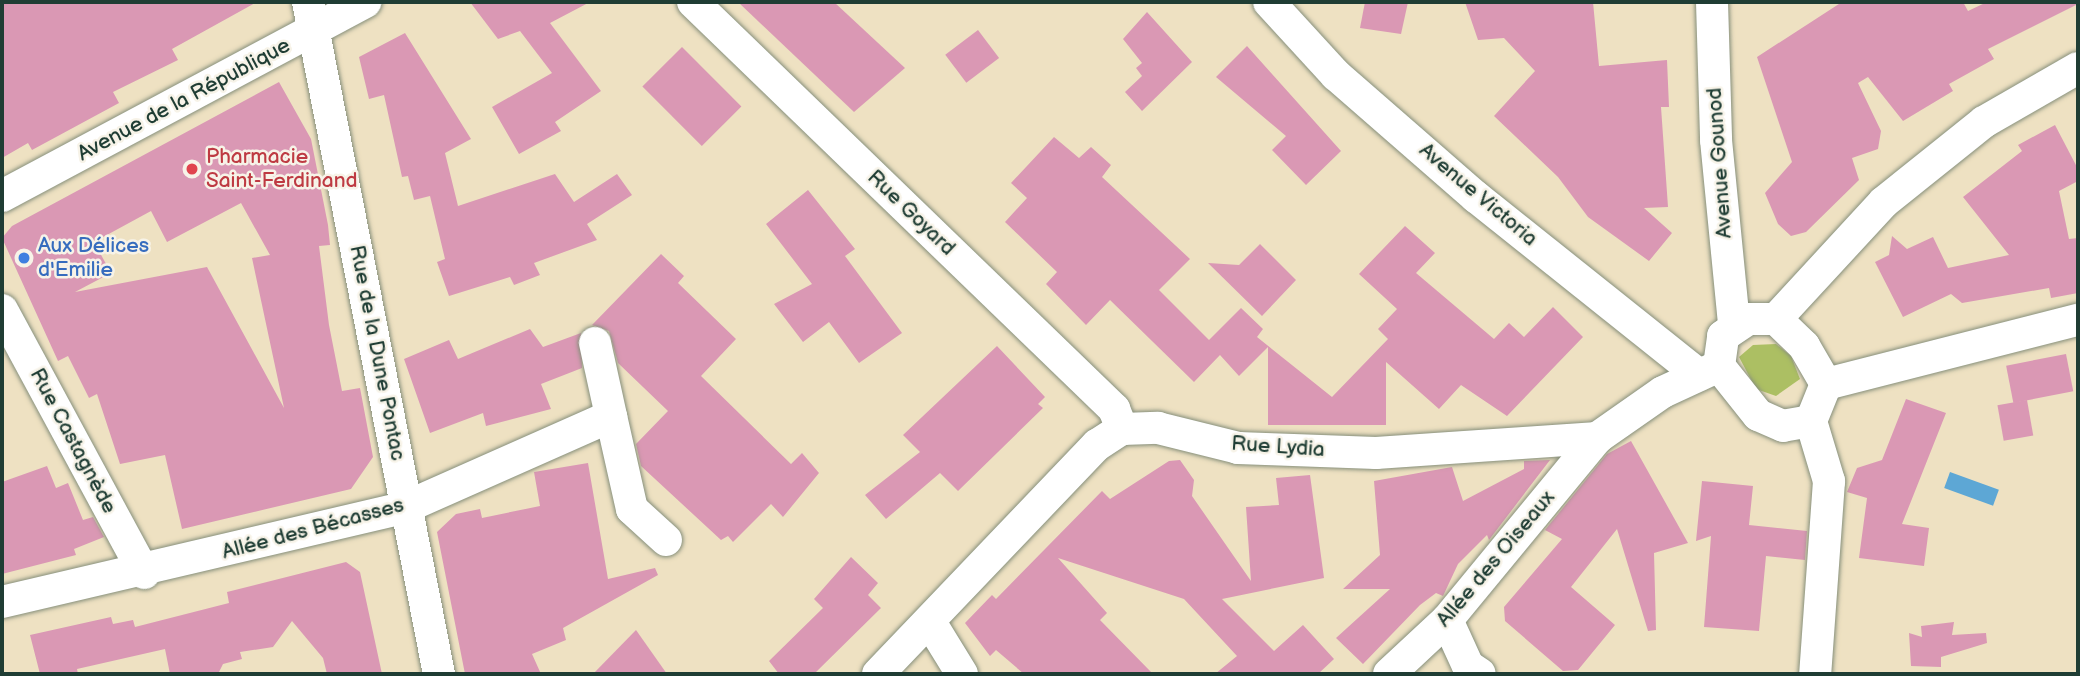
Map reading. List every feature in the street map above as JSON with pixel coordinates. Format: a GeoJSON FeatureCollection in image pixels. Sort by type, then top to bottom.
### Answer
{"type":"FeatureCollection","features":[{"type":"Feature","properties":{"kind":"street","name":"Avenue de la République"},"geometry":{"type":"LineString","coordinates":[[2,196],[311,17],[366,2]]}},
{"type":"Feature","properties":{"kind":"street","name":"Rue Goyard"},"geometry":{"type":"LineString","coordinates":[[693,2],[1114,409],[1122,429]]}},
{"type":"Feature","properties":{"kind":"street","name":"Avenue Victoria"},"geometry":{"type":"LineString","coordinates":[[1269,2],[1336,75],[1466,188],[1709,370]]}},
{"type":"Feature","properties":{"kind":"street","name":"Avenue Gounod"},"geometry":{"type":"LineString","coordinates":[[1712,2],[1716,140],[1734,324]]}},
{"type":"Feature","properties":{"kind":"street","name":"Rue de la Dune Pontac"},"geometry":{"type":"LineString","coordinates":[[311,17],[439,674]]}},
{"type":"Feature","properties":{"kind":"street"},"geometry":{"type":"LineString","coordinates":[[1811,421],[1783,426],[1758,415],[1709,370],[1723,336],[1734,324],[1776,319],[1884,202],[1984,122],[2078,68]]}},
{"type":"Feature","properties":{"kind":"street","name":"Rue Castagnède"},"geometry":{"type":"LineString","coordinates":[[2,310],[144,573]]}},
{"type":"Feature","properties":{"kind":"street"},"geometry":{"type":"LineString","coordinates":[[1776,319],[1804,346],[1826,384]]}},
{"type":"Feature","properties":{"kind":"street"},"geometry":{"type":"LineString","coordinates":[[1826,384],[2078,320]]}},
{"type":"Feature","properties":{"kind":"street"},"geometry":{"type":"LineString","coordinates":[[595,343],[632,509],[666,540]]}},
{"type":"Feature","properties":{"kind":"street","name":"Rue Lydia"},"geometry":{"type":"LineString","coordinates":[[1122,429],[1158,428],[1238,448],[1376,453],[1598,438],[1709,370]]}},
{"type":"Feature","properties":{"kind":"street"},"geometry":{"type":"LineString","coordinates":[[1815,674],[1829,481],[1811,421],[1826,384]]}},
{"type":"Feature","properties":{"kind":"street","name":"Allée des Bécasses"},"geometry":{"type":"LineString","coordinates":[[2,602],[144,573],[406,507],[611,416]]}},
{"type":"Feature","properties":{"kind":"street"},"geometry":{"type":"LineString","coordinates":[[878,674],[1097,445],[1122,429]]}},
{"type":"Feature","properties":{"kind":"street","name":"Allée des Oiseaux"},"geometry":{"type":"LineString","coordinates":[[1389,674],[1447,620],[1598,438]]}},
{"type":"Feature","properties":{"kind":"street"},"geometry":{"type":"LineString","coordinates":[[1447,620],[1468,666],[1480,674]]}},
{"type":"Feature","properties":{"kind":"street"},"geometry":{"type":"LineString","coordinates":[[930,622],[962,674]]}},
{"type":"Feature","properties":{"kind":"green space"},"geometry":{"type":"Polygon","coordinates":[[[1776,344],[1791,356],[1800,379],[1776,396],[1756,389],[1739,357],[1753,345],[1776,344]]]}},
{"type":"Feature","properties":{"kind":"water"},"geometry":{"type":"Polygon","coordinates":[[[1950,472],[1999,490],[1993,506],[1944,488],[1950,472]]]}},
{"type":"Feature","properties":{"kind":"building"},"geometry":{"type":"Polygon","coordinates":[[[2,2],[257,2],[172,49],[178,60],[113,92],[119,103],[32,150],[28,143],[2,158],[2,2]]]}},
{"type":"Feature","properties":{"kind":"building"},"geometry":{"type":"Polygon","coordinates":[[[470,2],[590,2],[550,23],[601,91],[555,122],[561,131],[519,154],[492,107],[552,73],[520,31],[498,39],[470,2]]]}},
{"type":"Feature","properties":{"kind":"building"},"geometry":{"type":"Polygon","coordinates":[[[738,2],[834,2],[905,68],[854,112],[738,2]]]}},
{"type":"Feature","properties":{"kind":"building"},"geometry":{"type":"Polygon","coordinates":[[[1365,2],[1408,2],[1401,34],[1360,28],[1365,2]]]}},
{"type":"Feature","properties":{"kind":"building"},"geometry":{"type":"Polygon","coordinates":[[[1465,2],[1593,2],[1599,66],[1667,60],[1669,107],[1661,107],[1668,207],[1644,208],[1672,233],[1649,261],[1588,217],[1558,177],[1494,116],[1535,71],[1504,38],[1478,40],[1465,2]]]}},
{"type":"Feature","properties":{"kind":"building"},"geometry":{"type":"Polygon","coordinates":[[[1842,2],[1963,2],[1968,11],[1987,2],[2078,4],[1988,49],[1994,59],[1949,84],[1953,91],[1903,121],[1868,77],[1858,83],[1881,131],[1878,149],[1852,158],[1859,180],[1806,232],[1791,236],[1778,224],[1765,193],[1792,162],[1757,57],[1842,2]]]}},
{"type":"Feature","properties":{"kind":"building"},"geometry":{"type":"Polygon","coordinates":[[[1147,12],[1192,62],[1142,111],[1125,92],[1142,76],[1136,68],[1142,63],[1123,39],[1147,12]]]}},
{"type":"Feature","properties":{"kind":"building"},"geometry":{"type":"Polygon","coordinates":[[[978,30],[999,58],[966,83],[945,55],[978,30]]]}},
{"type":"Feature","properties":{"kind":"building"},"geometry":{"type":"Polygon","coordinates":[[[405,33],[471,139],[445,153],[458,206],[555,174],[574,202],[617,174],[632,195],[587,224],[597,240],[534,263],[540,275],[514,285],[510,277],[449,296],[437,262],[445,259],[430,196],[414,200],[408,176],[402,177],[384,95],[369,99],[359,57],[405,33]]]}},
{"type":"Feature","properties":{"kind":"building"},"geometry":{"type":"Polygon","coordinates":[[[1247,46],[1341,151],[1306,185],[1272,150],[1286,136],[1216,77],[1247,46]]]}},
{"type":"Feature","properties":{"kind":"building"},"geometry":{"type":"Polygon","coordinates":[[[682,47],[741,106],[702,146],[642,87],[682,47]]]}},
{"type":"Feature","properties":{"kind":"building"},"geometry":{"type":"Polygon","coordinates":[[[279,82],[311,139],[330,245],[319,246],[329,325],[342,391],[360,388],[373,457],[351,489],[182,529],[165,455],[120,464],[97,394],[89,398],[68,356],[58,361],[2,238],[12,226],[279,82]],[[241,203],[167,242],[151,211],[94,242],[111,273],[75,292],[207,267],[284,408],[252,258],[270,255],[241,203]]]}},
{"type":"Feature","properties":{"kind":"building"},"geometry":{"type":"Polygon","coordinates":[[[2055,125],[2078,169],[2078,181],[2059,191],[2069,239],[2078,238],[2078,293],[2051,298],[2049,288],[1962,303],[1951,294],[1903,317],[1875,262],[1889,255],[1892,236],[1907,249],[1933,237],[1948,268],[2009,255],[1963,197],[2022,151],[2018,145],[2055,125]]]}},
{"type":"Feature","properties":{"kind":"building"},"geometry":{"type":"Polygon","coordinates":[[[1054,137],[1079,158],[1091,147],[1111,165],[1102,177],[1190,259],[1159,290],[1209,340],[1241,308],[1263,329],[1257,337],[1332,397],[1388,339],[1378,329],[1397,309],[1359,274],[1405,226],[1435,253],[1416,273],[1494,339],[1509,323],[1524,337],[1553,307],[1583,337],[1507,416],[1461,385],[1439,409],[1386,362],[1386,425],[1268,425],[1268,347],[1239,376],[1220,355],[1194,382],[1110,300],[1086,325],[1046,284],[1057,272],[1005,222],[1027,198],[1011,183],[1054,137]]]}},
{"type":"Feature","properties":{"kind":"building"},"geometry":{"type":"Polygon","coordinates":[[[808,190],[855,249],[845,256],[902,333],[859,363],[829,322],[803,342],[774,304],[812,284],[766,224],[808,190]]]}},
{"type":"Feature","properties":{"kind":"building"},"geometry":{"type":"Polygon","coordinates":[[[1260,244],[1296,280],[1262,316],[1208,263],[1239,265],[1260,244]]]}},
{"type":"Feature","properties":{"kind":"building"},"geometry":{"type":"Polygon","coordinates":[[[661,254],[684,276],[678,283],[736,339],[701,376],[791,464],[802,453],[819,473],[783,517],[771,504],[733,542],[728,536],[721,540],[641,466],[636,444],[668,411],[618,363],[609,331],[592,325],[661,254]]]}},
{"type":"Feature","properties":{"kind":"building"},"geometry":{"type":"Polygon","coordinates":[[[530,329],[543,347],[581,333],[582,368],[541,384],[551,409],[486,426],[483,413],[430,433],[404,359],[449,340],[458,359],[530,329]]]}},
{"type":"Feature","properties":{"kind":"building"},"geometry":{"type":"Polygon","coordinates":[[[997,346],[1045,397],[1038,404],[1043,408],[958,491],[940,473],[886,519],[865,495],[920,452],[903,435],[997,346]]]}},
{"type":"Feature","properties":{"kind":"building"},"geometry":{"type":"Polygon","coordinates":[[[2066,354],[2073,391],[2013,403],[2006,366],[2066,354]]]}},
{"type":"Feature","properties":{"kind":"building"},"geometry":{"type":"Polygon","coordinates":[[[1906,399],[1946,413],[1902,524],[1929,528],[1924,566],[1859,558],[1867,498],[1847,492],[1857,468],[1882,460],[1906,399]]]}},
{"type":"Feature","properties":{"kind":"building"},"geometry":{"type":"Polygon","coordinates":[[[2027,400],[2033,435],[2004,441],[1997,405],[2027,400]]]}},
{"type":"Feature","properties":{"kind":"building"},"geometry":{"type":"Polygon","coordinates":[[[1631,441],[1688,543],[1654,553],[1656,630],[1648,631],[1617,529],[1571,587],[1615,625],[1578,670],[1563,671],[1505,621],[1504,607],[1562,539],[1545,530],[1607,454],[1631,441]]]}},
{"type":"Feature","properties":{"kind":"building"},"geometry":{"type":"Polygon","coordinates":[[[1180,460],[1194,480],[1192,496],[1251,581],[1246,507],[1279,505],[1276,478],[1310,475],[1324,578],[1222,599],[1274,651],[1303,625],[1334,659],[1318,674],[1215,674],[1237,656],[1184,599],[1058,558],[1107,613],[1100,620],[1153,674],[1024,674],[996,650],[990,656],[965,623],[992,595],[996,599],[1102,491],[1110,499],[1169,461],[1180,460]]]}},
{"type":"Feature","properties":{"kind":"building"},"geometry":{"type":"Polygon","coordinates":[[[1550,460],[1489,540],[1487,535],[1458,564],[1443,596],[1436,593],[1420,605],[1363,664],[1336,638],[1390,589],[1343,589],[1380,555],[1374,481],[1452,467],[1463,501],[1524,469],[1524,461],[1550,460]]]}},
{"type":"Feature","properties":{"kind":"building"},"geometry":{"type":"Polygon","coordinates":[[[588,463],[608,579],[655,568],[658,575],[563,628],[566,640],[532,654],[541,674],[465,674],[437,532],[456,514],[480,509],[482,518],[540,506],[534,472],[588,463]]]}},
{"type":"Feature","properties":{"kind":"building"},"geometry":{"type":"Polygon","coordinates":[[[47,466],[56,488],[68,483],[83,520],[93,517],[104,537],[74,549],[76,555],[2,574],[2,482],[47,466]]]}},
{"type":"Feature","properties":{"kind":"building"},"geometry":{"type":"Polygon","coordinates":[[[1702,481],[1753,486],[1749,525],[1807,531],[1805,560],[1766,556],[1759,631],[1704,627],[1711,536],[1696,541],[1702,481]]]}},
{"type":"Feature","properties":{"kind":"building"},"geometry":{"type":"Polygon","coordinates":[[[851,557],[878,583],[868,595],[881,608],[814,674],[779,674],[769,661],[823,608],[814,599],[851,557]]]}},
{"type":"Feature","properties":{"kind":"building"},"geometry":{"type":"Polygon","coordinates":[[[346,562],[360,572],[382,674],[327,674],[323,658],[292,621],[273,647],[240,652],[242,659],[223,664],[218,674],[170,674],[165,649],[77,669],[78,674],[40,674],[30,635],[111,617],[113,624],[133,620],[135,627],[229,603],[227,592],[346,562]]]}},
{"type":"Feature","properties":{"kind":"building"},"geometry":{"type":"Polygon","coordinates":[[[1954,622],[1952,635],[1986,633],[1987,643],[1941,657],[1941,667],[1911,666],[1909,633],[1922,637],[1921,626],[1954,622]]]}},
{"type":"Feature","properties":{"kind":"building"},"geometry":{"type":"Polygon","coordinates":[[[636,630],[667,674],[593,674],[636,630]]]}},
{"type":"Feature","properties":{"kind":"place","name":"Pharmacie Saint-Ferdinand"},"geometry":{"type":"Point","coordinates":[192,169]}},
{"type":"Feature","properties":{"kind":"place","name":"Aux Délices d'Emilie"},"geometry":{"type":"Point","coordinates":[24,258]}}]}
